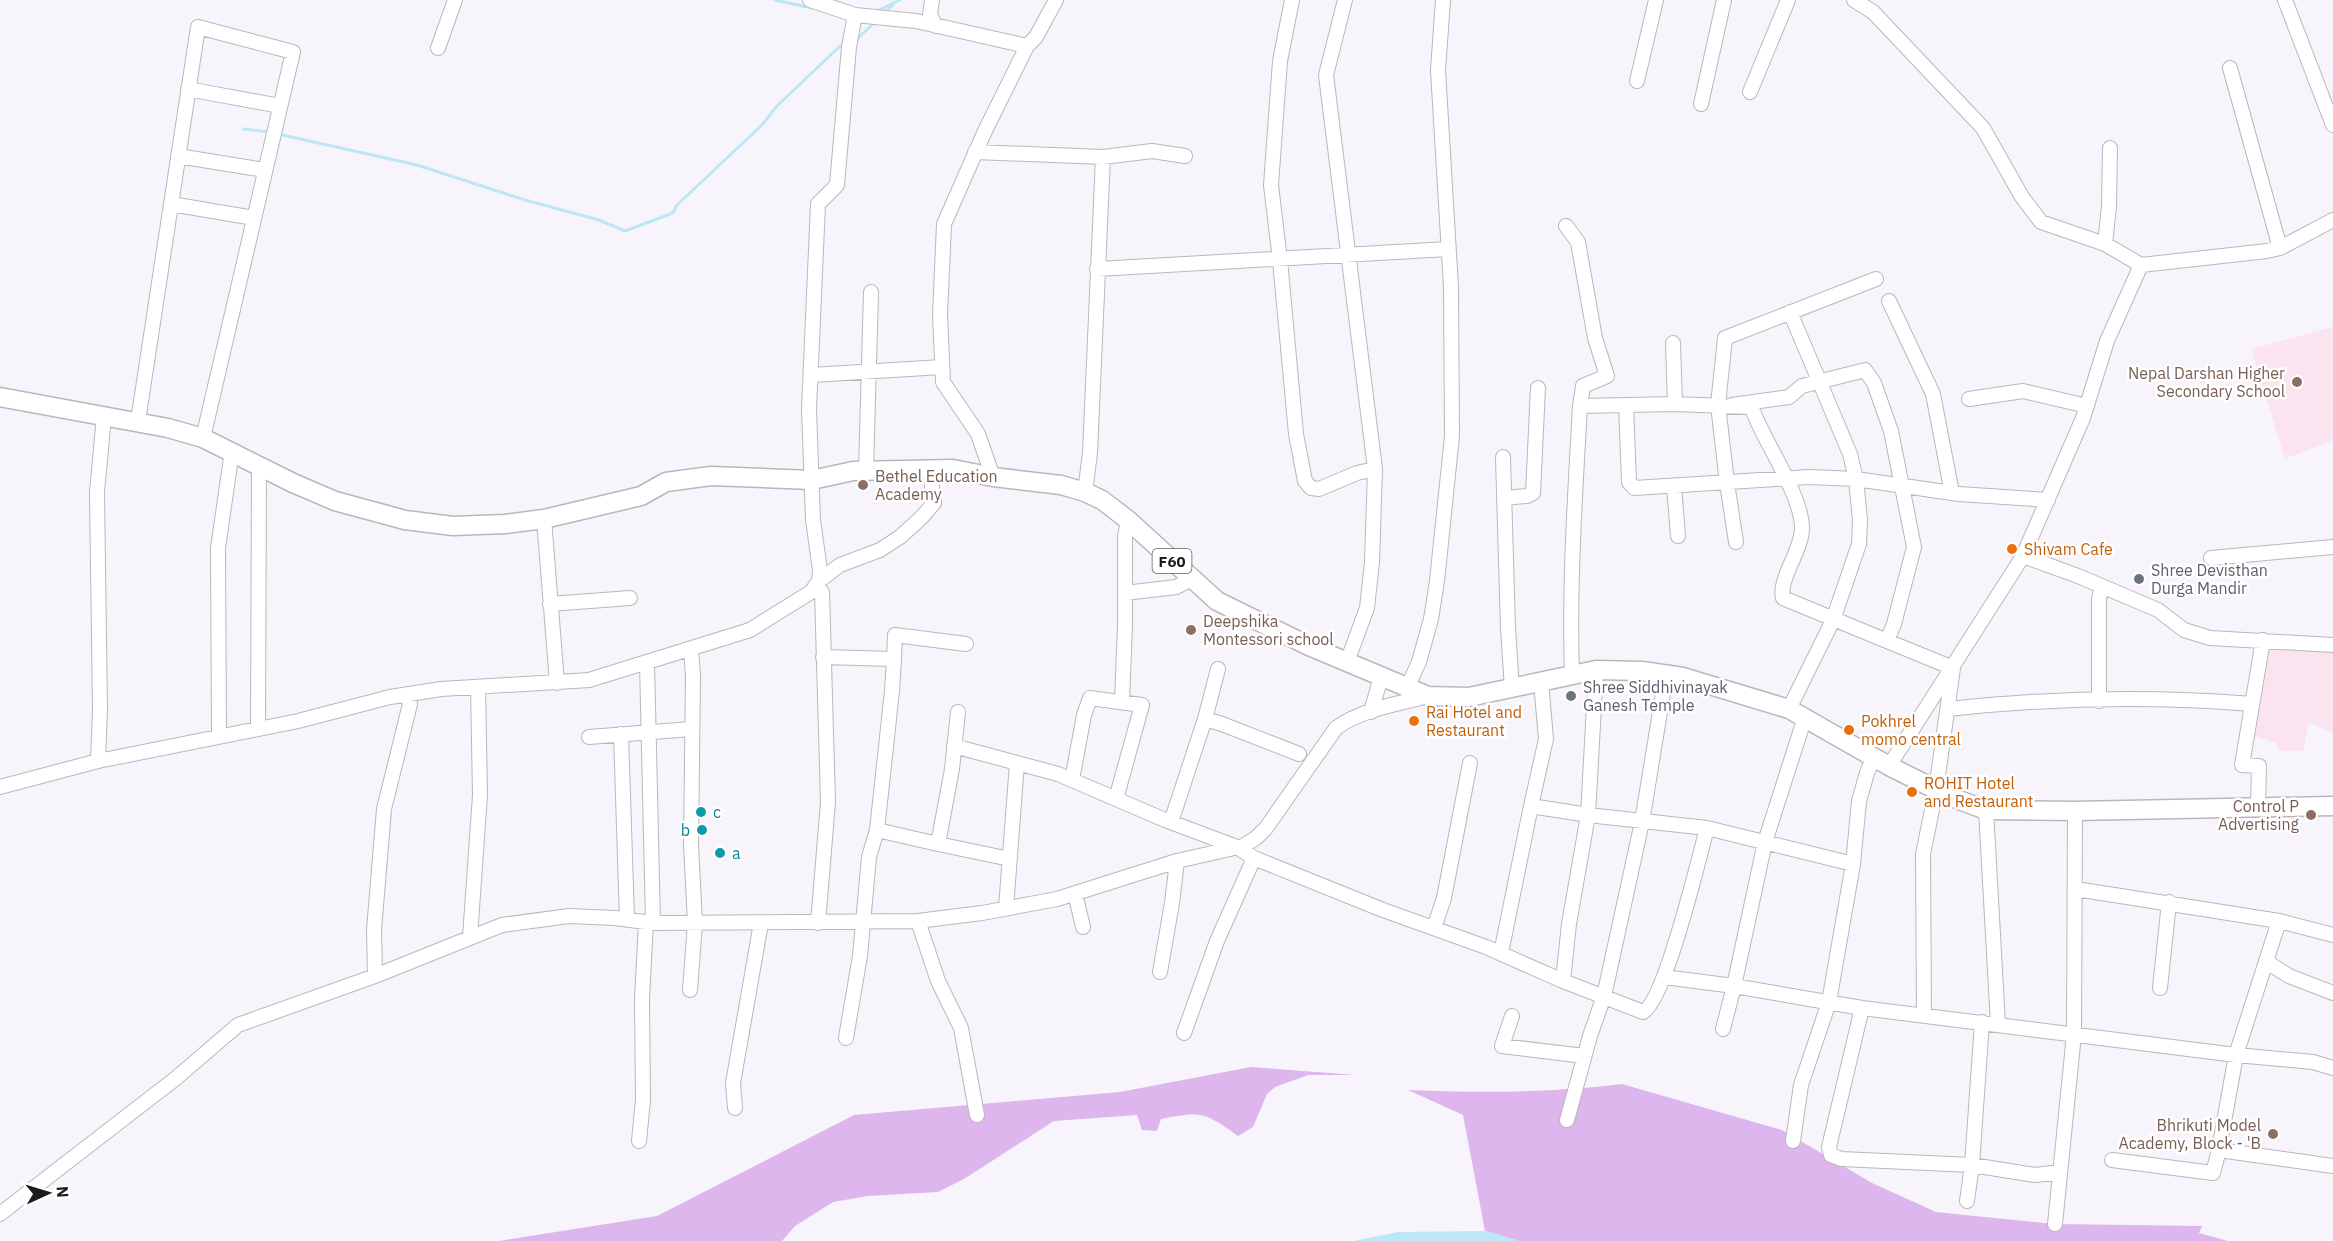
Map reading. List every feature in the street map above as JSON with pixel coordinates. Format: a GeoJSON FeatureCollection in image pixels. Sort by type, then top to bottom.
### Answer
{"type":"FeatureCollection","features":[{"type":"Feature","properties":{"kind":"main road","name":"F60"},"geometry":{"type":"LineString","coordinates":[[0,397],[138,421],[203,438],[293,483],[335,501],[413,521],[462,526],[544,519],[641,496],[666,482],[711,476],[812,480],[853,471],[953,469],[993,477],[1060,485],[1085,492],[1102,500],[1128,520],[1217,601],[1347,662],[1428,696],[1469,697],[1596,670],[1642,671],[1683,677],[1797,713],[1936,790],[1986,810],[2075,811],[2333,806]]}},
{"type":"Feature","properties":{"kind":"street"},"geometry":{"type":"LineString","coordinates":[[438,48],[455,0]]}},
{"type":"Feature","properties":{"kind":"street"},"geometry":{"type":"LineString","coordinates":[[810,0],[855,15],[918,22],[1027,46]]}},
{"type":"Feature","properties":{"kind":"street"},"geometry":{"type":"LineString","coordinates":[[993,477],[978,434],[943,382],[940,315],[944,224],[975,152],[1027,46],[1036,37],[1056,0]]}},
{"type":"Feature","properties":{"kind":"street"},"geometry":{"type":"LineString","coordinates":[[1292,0],[1280,61],[1271,185],[1296,434],[1305,481],[1311,488],[1319,489],[1357,473],[1375,469]]}},
{"type":"Feature","properties":{"kind":"street"},"geometry":{"type":"LineString","coordinates":[[1344,0],[1326,75],[1375,469],[1372,562],[1366,608],[1347,662]]}},
{"type":"Feature","properties":{"kind":"street"},"geometry":{"type":"LineString","coordinates":[[1407,688],[1419,662],[1431,619],[1452,436],[1451,287],[1438,70],[1443,0]]}},
{"type":"Feature","properties":{"kind":"street"},"geometry":{"type":"LineString","coordinates":[[1637,81],[1656,0]]}},
{"type":"Feature","properties":{"kind":"street"},"geometry":{"type":"LineString","coordinates":[[1701,104],[1724,0]]}},
{"type":"Feature","properties":{"kind":"street"},"geometry":{"type":"LineString","coordinates":[[1750,92],[1788,0]]}},
{"type":"Feature","properties":{"kind":"street"},"geometry":{"type":"LineString","coordinates":[[1854,0],[1873,12],[1983,128],[2022,197],[2041,222],[2105,244],[2141,265],[2280,248],[2333,219]]}},
{"type":"Feature","properties":{"kind":"street"},"geometry":{"type":"LineString","coordinates":[[2285,0],[2333,124]]}},
{"type":"Feature","properties":{"kind":"street"},"geometry":{"type":"LineString","coordinates":[[918,22],[931,6]]}},
{"type":"Feature","properties":{"kind":"street"},"geometry":{"type":"LineString","coordinates":[[931,6],[930,19],[936,26]]}},
{"type":"Feature","properties":{"kind":"street"},"geometry":{"type":"LineString","coordinates":[[818,923],[828,802],[822,592],[817,584],[820,570],[813,520],[809,409],[813,307],[818,204],[837,185],[849,47],[855,15]]}},
{"type":"Feature","properties":{"kind":"street"},"geometry":{"type":"LineString","coordinates":[[138,421],[198,27],[293,52],[203,438]]}},
{"type":"Feature","properties":{"kind":"street"},"geometry":{"type":"LineString","coordinates":[[2230,68],[2280,248]]}},
{"type":"Feature","properties":{"kind":"street"},"geometry":{"type":"LineString","coordinates":[[188,89],[280,106]]}},
{"type":"Feature","properties":{"kind":"street"},"geometry":{"type":"LineString","coordinates":[[2105,244],[2109,206],[2110,148]]}},
{"type":"Feature","properties":{"kind":"street"},"geometry":{"type":"LineString","coordinates":[[975,152],[1103,157],[1152,151],[1185,156]]}},
{"type":"Feature","properties":{"kind":"street"},"geometry":{"type":"LineString","coordinates":[[178,156],[265,170]]}},
{"type":"Feature","properties":{"kind":"street"},"geometry":{"type":"LineString","coordinates":[[1085,492],[1090,453],[1103,157]]}},
{"type":"Feature","properties":{"kind":"street"},"geometry":{"type":"LineString","coordinates":[[171,204],[254,218]]}},
{"type":"Feature","properties":{"kind":"street"},"geometry":{"type":"LineString","coordinates":[[1566,226],[1578,242],[1595,338],[1607,376],[1583,386],[1580,406],[1572,542],[1570,610],[1572,674]]}},
{"type":"Feature","properties":{"kind":"street"},"geometry":{"type":"LineString","coordinates":[[1097,269],[1448,249]]}},
{"type":"Feature","properties":{"kind":"street"},"geometry":{"type":"LineString","coordinates":[[1793,1141],[1801,1085],[1829,1002],[1853,864],[1859,801],[1867,773],[1882,761],[1953,668],[2023,556],[2087,406],[2107,341],[2141,265]]}},
{"type":"Feature","properties":{"kind":"street"},"geometry":{"type":"LineString","coordinates":[[1736,542],[1726,483],[1725,338],[1876,279]]}},
{"type":"Feature","properties":{"kind":"street"},"geometry":{"type":"LineString","coordinates":[[866,471],[867,370],[871,292]]}},
{"type":"Feature","properties":{"kind":"street"},"geometry":{"type":"LineString","coordinates":[[1889,301],[1933,394],[1952,493]]}},
{"type":"Feature","properties":{"kind":"street"},"geometry":{"type":"LineString","coordinates":[[1723,1029],[1797,713],[1859,544],[1860,520],[1856,479],[1850,454],[1790,312]]}},
{"type":"Feature","properties":{"kind":"street"},"geometry":{"type":"LineString","coordinates":[[1673,343],[1675,404]]}},
{"type":"Feature","properties":{"kind":"street"},"geometry":{"type":"LineString","coordinates":[[812,375],[867,370],[942,368]]}},
{"type":"Feature","properties":{"kind":"street"},"geometry":{"type":"LineString","coordinates":[[1725,405],[1789,397],[1802,386],[1865,370],[1869,372],[1891,431],[1914,547],[1894,624],[1887,641]]}},
{"type":"Feature","properties":{"kind":"street"},"geometry":{"type":"LineString","coordinates":[[1504,498],[1527,496],[1533,493],[1538,387]]}},
{"type":"Feature","properties":{"kind":"street"},"geometry":{"type":"LineString","coordinates":[[1969,399],[2023,392],[2087,406]]}},
{"type":"Feature","properties":{"kind":"street"},"geometry":{"type":"LineString","coordinates":[[1580,406],[1675,404],[1749,407],[1785,477],[1802,526],[1783,598],[1953,668]]}},
{"type":"Feature","properties":{"kind":"street"},"geometry":{"type":"LineString","coordinates":[[1626,405],[1630,485],[1634,488],[1785,477],[1856,479],[1952,493],[2048,500]]}},
{"type":"Feature","properties":{"kind":"street"},"geometry":{"type":"LineString","coordinates":[[98,761],[100,710],[97,492],[104,416]]}},
{"type":"Feature","properties":{"kind":"street"},"geometry":{"type":"LineString","coordinates":[[219,736],[218,548],[232,452]]}},
{"type":"Feature","properties":{"kind":"street"},"geometry":{"type":"LineString","coordinates":[[1503,457],[1512,688]]}},
{"type":"Feature","properties":{"kind":"street"},"geometry":{"type":"LineString","coordinates":[[258,729],[259,466]]}},
{"type":"Feature","properties":{"kind":"street"},"geometry":{"type":"LineString","coordinates":[[0,787],[98,761],[258,729],[407,695],[436,690],[589,680],[750,630],[811,592],[840,565],[880,550],[900,537],[934,503],[930,469]]}},
{"type":"Feature","properties":{"kind":"street"},"geometry":{"type":"LineString","coordinates":[[1674,486],[1678,536]]}},
{"type":"Feature","properties":{"kind":"street"},"geometry":{"type":"LineString","coordinates":[[544,519],[557,683]]}},
{"type":"Feature","properties":{"kind":"street"},"geometry":{"type":"LineString","coordinates":[[1122,702],[1125,537],[1128,520]]}},
{"type":"Feature","properties":{"kind":"street"},"geometry":{"type":"LineString","coordinates":[[2211,558],[2333,547]]}},
{"type":"Feature","properties":{"kind":"street"},"geometry":{"type":"LineString","coordinates":[[2023,556],[2158,610],[2184,630],[2210,638],[2333,645]]}},
{"type":"Feature","properties":{"kind":"street"},"geometry":{"type":"LineString","coordinates":[[1125,593],[1176,587],[1192,579]]}},
{"type":"Feature","properties":{"kind":"street"},"geometry":{"type":"LineString","coordinates":[[2099,701],[2101,586]]}},
{"type":"Feature","properties":{"kind":"street"},"geometry":{"type":"LineString","coordinates":[[550,604],[630,598]]}},
{"type":"Feature","properties":{"kind":"street"},"geometry":{"type":"LineString","coordinates":[[846,1038],[861,956],[869,857],[877,830],[892,691],[895,635],[966,644]]}},
{"type":"Feature","properties":{"kind":"street"},"geometry":{"type":"LineString","coordinates":[[2258,807],[2259,766],[2242,765],[2263,640]]}},
{"type":"Feature","properties":{"kind":"street"},"geometry":{"type":"LineString","coordinates":[[690,990],[695,923],[691,845],[693,676],[691,650]]}},
{"type":"Feature","properties":{"kind":"street"},"geometry":{"type":"LineString","coordinates":[[823,657],[894,659]]}},
{"type":"Feature","properties":{"kind":"street"},"geometry":{"type":"LineString","coordinates":[[639,1141],[643,1100],[642,999],[649,922],[648,662]]}},
{"type":"Feature","properties":{"kind":"street"},"geometry":{"type":"LineString","coordinates":[[1924,1015],[1923,854],[1936,790],[1953,668]]}},
{"type":"Feature","properties":{"kind":"street"},"geometry":{"type":"LineString","coordinates":[[1171,822],[1218,669]]}},
{"type":"Feature","properties":{"kind":"street"},"geometry":{"type":"LineString","coordinates":[[1563,981],[1570,916],[1588,815],[1596,670]]}},
{"type":"Feature","properties":{"kind":"street"},"geometry":{"type":"LineString","coordinates":[[1567,1120],[1584,1056],[1604,996],[1642,822],[1666,675]]}},
{"type":"Feature","properties":{"kind":"street"},"geometry":{"type":"LineString","coordinates":[[1371,712],[1381,677]]}},
{"type":"Feature","properties":{"kind":"street"},"geometry":{"type":"LineString","coordinates":[[1501,953],[1546,739],[1541,682]]}},
{"type":"Feature","properties":{"kind":"street"},"geometry":{"type":"LineString","coordinates":[[470,938],[480,795],[478,687]]}},
{"type":"Feature","properties":{"kind":"street"},"geometry":{"type":"LineString","coordinates":[[375,976],[374,930],[384,809],[410,704],[407,695]]}},
{"type":"Feature","properties":{"kind":"street"},"geometry":{"type":"LineString","coordinates":[[0,1214],[175,1079],[238,1025],[375,976],[502,925],[569,915],[649,922],[695,923],[918,921],[1006,908],[1075,893],[1177,861],[1249,844],[1266,828],[1336,728],[1344,722],[1371,712],[1428,696]]}},
{"type":"Feature","properties":{"kind":"street"},"geometry":{"type":"LineString","coordinates":[[1072,780],[1084,715],[1090,698],[1142,705],[1116,799]]}},
{"type":"Feature","properties":{"kind":"street"},"geometry":{"type":"LineString","coordinates":[[1948,709],[2018,701],[2210,701],[2252,704]]}},
{"type":"Feature","properties":{"kind":"street"},"geometry":{"type":"LineString","coordinates":[[938,844],[958,712]]}},
{"type":"Feature","properties":{"kind":"street"},"geometry":{"type":"LineString","coordinates":[[1204,719],[1299,754]]}},
{"type":"Feature","properties":{"kind":"street"},"geometry":{"type":"LineString","coordinates":[[589,737],[691,729]]}},
{"type":"Feature","properties":{"kind":"street"},"geometry":{"type":"LineString","coordinates":[[621,734],[627,920]]}},
{"type":"Feature","properties":{"kind":"street"},"geometry":{"type":"LineString","coordinates":[[954,746],[1058,774],[1237,847],[1254,858],[1383,910],[1501,953],[1563,981],[1643,1012],[1649,1008],[1664,977],[1707,828]]}},
{"type":"Feature","properties":{"kind":"street"},"geometry":{"type":"LineString","coordinates":[[1006,908],[1017,763]]}},
{"type":"Feature","properties":{"kind":"street"},"geometry":{"type":"LineString","coordinates":[[1434,928],[1444,898],[1470,763]]}},
{"type":"Feature","properties":{"kind":"street"},"geometry":{"type":"LineString","coordinates":[[1531,806],[1642,822],[1707,828],[1853,864]]}},
{"type":"Feature","properties":{"kind":"street"},"geometry":{"type":"LineString","coordinates":[[1986,810],[1998,1024]]}},
{"type":"Feature","properties":{"kind":"street"},"geometry":{"type":"LineString","coordinates":[[2055,1224],[2074,1034],[2075,811]]}},
{"type":"Feature","properties":{"kind":"street"},"geometry":{"type":"LineString","coordinates":[[877,830],[1010,859]]}},
{"type":"Feature","properties":{"kind":"street"},"geometry":{"type":"LineString","coordinates":[[1184,1032],[1217,941],[1254,858]]}},
{"type":"Feature","properties":{"kind":"street"},"geometry":{"type":"LineString","coordinates":[[1160,972],[1177,861]]}},
{"type":"Feature","properties":{"kind":"street"},"geometry":{"type":"LineString","coordinates":[[2076,889],[2279,921],[2333,935]]}},
{"type":"Feature","properties":{"kind":"street"},"geometry":{"type":"LineString","coordinates":[[1075,893],[1083,927]]}},
{"type":"Feature","properties":{"kind":"street"},"geometry":{"type":"LineString","coordinates":[[2160,988],[2169,902]]}},
{"type":"Feature","properties":{"kind":"street"},"geometry":{"type":"LineString","coordinates":[[918,921],[938,981],[961,1028],[977,1115]]}},
{"type":"Feature","properties":{"kind":"street"},"geometry":{"type":"LineString","coordinates":[[2112,1160],[2214,1173],[2236,1055],[2279,921]]}},
{"type":"Feature","properties":{"kind":"street"},"geometry":{"type":"LineString","coordinates":[[735,1108],[733,1083],[761,923]]}},
{"type":"Feature","properties":{"kind":"street"},"geometry":{"type":"LineString","coordinates":[[2267,962],[2289,976],[2333,993]]}},
{"type":"Feature","properties":{"kind":"street"},"geometry":{"type":"LineString","coordinates":[[1664,977],[1734,986],[1862,1008],[2236,1055],[2313,1062],[2333,1068]]}},
{"type":"Feature","properties":{"kind":"street"},"geometry":{"type":"LineString","coordinates":[[1862,1008],[1829,1147],[1831,1155],[1841,1159],[1972,1165],[2036,1175],[2060,1172]]}},
{"type":"Feature","properties":{"kind":"street"},"geometry":{"type":"LineString","coordinates":[[1512,1016],[1502,1046],[1584,1056]]}},
{"type":"Feature","properties":{"kind":"street"},"geometry":{"type":"LineString","coordinates":[[1967,1201],[1972,1165],[1982,1022]]}},
{"type":"Feature","properties":{"kind":"street"},"geometry":{"type":"LineString","coordinates":[[2219,1150],[2333,1166]]}},
{"type":"Feature","properties":{"kind":"shaded area","name":"Nepal Darshan Higher Secondary School"},"geometry":{"type":"Polygon","coordinates":[[[2333,327],[2333,440],[2285,459],[2251,349],[2333,327]]]}},
{"type":"Feature","properties":{"kind":"shaded area"},"geometry":{"type":"Polygon","coordinates":[[[2266,645],[2333,649],[2333,733],[2309,723],[2303,751],[2279,751],[2276,743],[2251,735],[2266,645]]]}},
{"type":"Feature","properties":{"kind":"shaded area"},"geometry":{"type":"Polygon","coordinates":[[[1251,1067],[1356,1075],[1308,1075],[1275,1087],[1267,1094],[1253,1127],[1238,1136],[1210,1118],[1194,1115],[1161,1119],[1157,1131],[1142,1130],[1137,1115],[1054,1121],[964,1179],[938,1192],[868,1196],[833,1202],[795,1226],[782,1241],[499,1241],[657,1216],[854,1115],[1120,1092],[1251,1067]]]}},
{"type":"Feature","properties":{"kind":"shaded area"},"geometry":{"type":"Polygon","coordinates":[[[1622,1084],[1782,1130],[1872,1183],[1936,1212],[2055,1224],[2202,1226],[2199,1233],[2228,1241],[1519,1241],[1485,1231],[1463,1115],[1408,1090],[1515,1092],[1622,1084]]]}},
{"type":"Feature","properties":{"kind":"water"},"geometry":{"type":"Polygon","coordinates":[[[1485,1231],[1519,1241],[1354,1241],[1398,1232],[1485,1231]]]}},
{"type":"Feature","properties":{"kind":"waterway"},"geometry":{"type":"LineString","coordinates":[[775,0],[812,8]]}},
{"type":"Feature","properties":{"kind":"waterway"},"geometry":{"type":"LineString","coordinates":[[877,11],[900,0]]}},
{"type":"Feature","properties":{"kind":"waterway"},"geometry":{"type":"LineString","coordinates":[[883,14],[893,5]]}},
{"type":"Feature","properties":{"kind":"waterway"},"geometry":{"type":"LineString","coordinates":[[855,41],[874,23]]}},
{"type":"Feature","properties":{"kind":"waterway"},"geometry":{"type":"LineString","coordinates":[[278,134],[417,165],[525,200],[599,220],[625,231],[673,213],[677,205],[762,125],[777,106],[840,46],[845,46]]}},
{"type":"Feature","properties":{"kind":"waterway"},"geometry":{"type":"LineString","coordinates":[[244,129],[269,132]]}},
{"type":"Feature","properties":{"kind":"place","name":"Nepal Darshan Higher Secondary School"},"geometry":{"type":"Point","coordinates":[2297,382]}},
{"type":"Feature","properties":{"kind":"place","name":"Bethel Education Academy"},"geometry":{"type":"Point","coordinates":[863,485]}},
{"type":"Feature","properties":{"kind":"place","name":"Shivam Cafe"},"geometry":{"type":"Point","coordinates":[2012,549]}},
{"type":"Feature","properties":{"kind":"place","name":"Shree Devisthan Durga Mandir"},"geometry":{"type":"Point","coordinates":[2139,579]}},
{"type":"Feature","properties":{"kind":"place","name":"Deepshika Montessori school"},"geometry":{"type":"Point","coordinates":[1191,630]}},
{"type":"Feature","properties":{"kind":"place","name":"Shree Siddhivinayak Ganesh Temple"},"geometry":{"type":"Point","coordinates":[1571,696]}},
{"type":"Feature","properties":{"kind":"place","name":"Rai Hotel and Restaurant"},"geometry":{"type":"Point","coordinates":[1414,721]}},
{"type":"Feature","properties":{"kind":"place","name":"Pokhrel momo central"},"geometry":{"type":"Point","coordinates":[1849,730]}},
{"type":"Feature","properties":{"kind":"place","name":"ROHIT Hotel and Restaurant"},"geometry":{"type":"Point","coordinates":[1912,792]}},
{"type":"Feature","properties":{"kind":"place","name":"c"},"geometry":{"type":"Point","coordinates":[701,812]}},
{"type":"Feature","properties":{"kind":"place","name":"Control P Advertising"},"geometry":{"type":"Point","coordinates":[2311,815]}},
{"type":"Feature","properties":{"kind":"place","name":"b"},"geometry":{"type":"Point","coordinates":[702,830]}},
{"type":"Feature","properties":{"kind":"place","name":"a"},"geometry":{"type":"Point","coordinates":[720,853]}},
{"type":"Feature","properties":{"kind":"place","name":"Bhrikuti Model Academy, Block - 'B"},"geometry":{"type":"Point","coordinates":[2273,1134]}}]}
